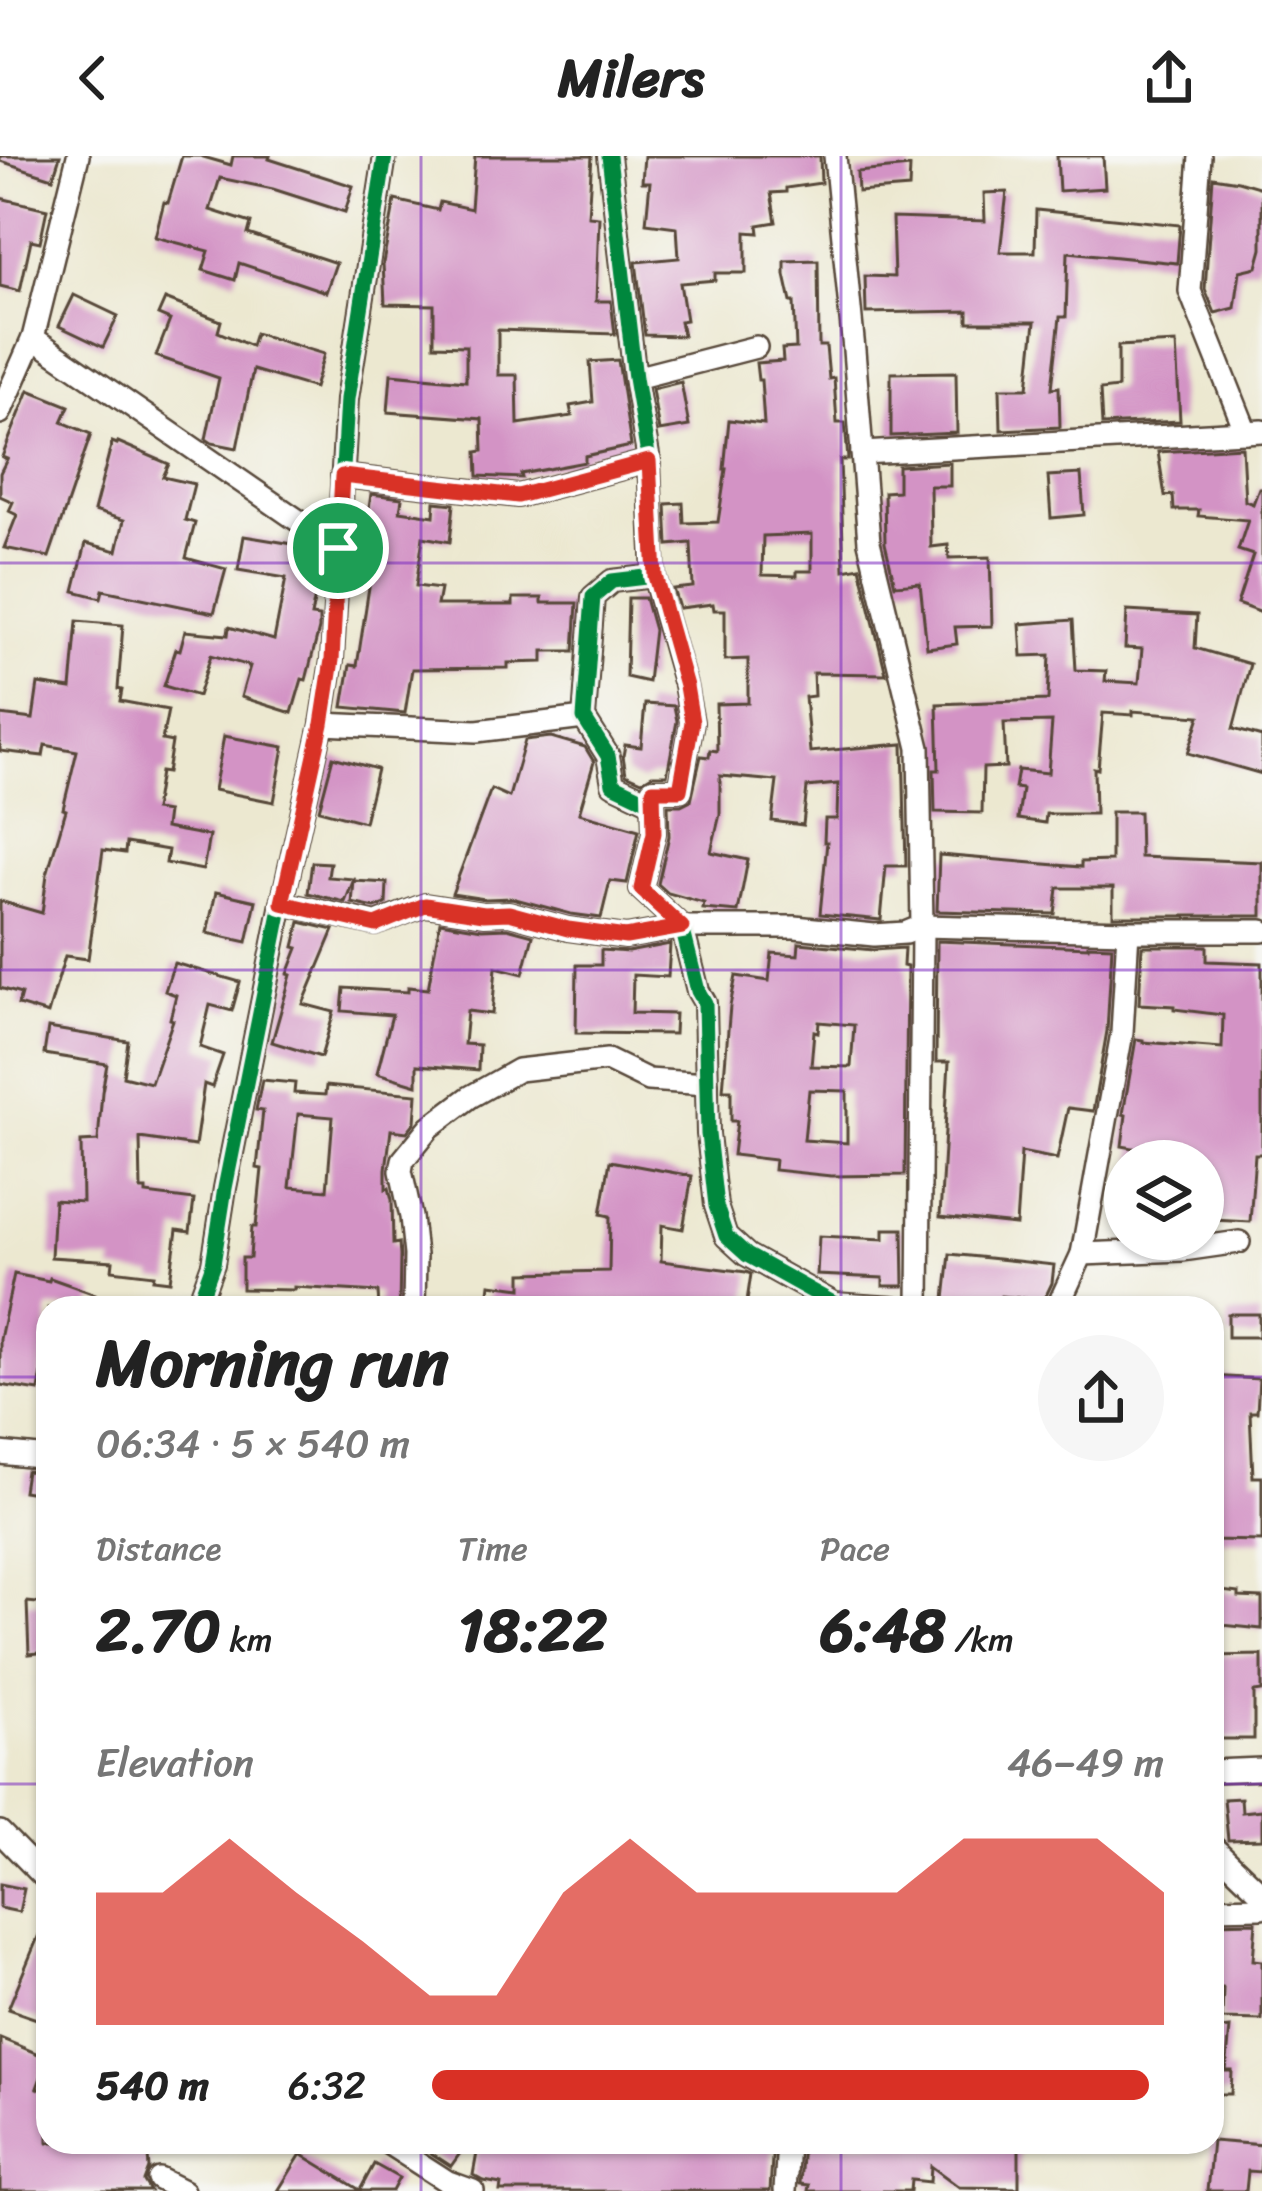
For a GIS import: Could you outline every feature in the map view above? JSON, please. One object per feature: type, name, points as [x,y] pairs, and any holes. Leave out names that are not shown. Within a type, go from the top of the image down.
[{"type":"street","points":[[0,413],[34,338],[78,156]]},
{"type":"street","points":[[201,1296],[213,1264],[282,903],[322,724],[332,660],[347,399],[386,156]]},
{"type":"street","points":[[608,156],[649,461],[655,576],[692,722],[680,790],[653,790],[654,833],[641,889],[682,927],[707,1014],[708,1135],[716,1206],[726,1236],[747,1255],[821,1296]]},
{"type":"street","points":[[835,156],[869,542],[919,748],[919,1296]]},
{"type":"street","points":[[862,453],[1254,432],[1190,291],[1200,156]]},
{"type":"street","points":[[34,338],[338,548]]},
{"type":"street","points":[[635,378],[756,347]]},
{"type":"street","points":[[342,476],[518,496],[649,461]]},
{"type":"street","points":[[652,803],[613,784],[608,756],[584,718],[593,597],[612,581],[655,576]]},
{"type":"street","points":[[322,724],[477,730],[584,718]]},
{"type":"street","points":[[282,903],[376,925],[425,905],[509,913],[568,929],[626,937],[682,927],[795,927],[874,935],[905,933],[922,926],[1262,931]]},
{"type":"street","points":[[1063,1296],[1082,1254],[1122,1033],[1128,931]]},
{"type":"street","points":[[414,1296],[415,1255],[401,1171],[404,1160],[430,1127],[470,1097],[518,1070],[592,1060],[607,1060],[648,1079],[707,1084]]},
{"type":"street","points":[[1082,1254],[1183,1250],[1239,1242]]},
{"type":"street","points":[[0,1453],[36,1457]]},
{"type":"street","points":[[1224,1771],[1262,1769]]},
{"type":"street","points":[[0,1832],[36,1869]]},
{"type":"street","points":[[1224,1858],[1262,1894]]},
{"type":"street","points":[[1224,1908],[1262,1907]]},
{"type":"street","points":[[405,2154],[448,2182],[472,2191]]},
{"type":"street","points":[[784,2191],[787,2154]]},
{"type":"street","points":[[161,2191],[159,2179],[183,2191]]},
{"type":"building","points":[[0,156],[60,156],[53,178],[0,161]]},
{"type":"building","points":[[182,156],[231,165],[233,156],[270,156],[353,186],[345,212],[220,178],[210,210],[251,223],[248,234],[336,263],[326,292],[239,263],[235,280],[203,270],[209,251],[155,237]]},
{"type":"building","points":[[475,156],[592,156],[588,216],[599,217],[596,301],[611,301],[615,334],[498,330],[498,375],[517,375],[518,424],[572,416],[570,406],[593,402],[590,362],[618,360],[631,446],[585,456],[585,462],[521,474],[522,478],[478,476],[482,419],[388,412],[391,374],[466,381],[466,346],[434,345],[434,305],[385,304],[383,263],[395,200],[438,210],[440,202],[471,209]]},
{"type":"building","points":[[644,156],[820,156],[821,183],[771,193],[776,222],[758,225],[759,233],[746,232],[746,273],[715,273],[715,280],[680,283],[686,320],[680,321],[683,336],[645,335],[636,262],[679,258],[677,227],[646,223],[650,182],[642,182]]},
{"type":"building","points":[[1057,156],[1103,156],[1105,188],[1059,191]]},
{"type":"building","points":[[910,167],[909,188],[858,192],[857,172]]},
{"type":"building","points":[[1213,177],[1262,188],[1262,249],[1257,267],[1240,271],[1235,308],[1215,313],[1205,289]]},
{"type":"building","points":[[1007,192],[1000,252],[1035,252],[1036,210],[1180,225],[1177,263],[1068,252],[1066,317],[1060,317],[1052,388],[1059,387],[1060,427],[1001,430],[1000,388],[1028,388],[1035,322],[968,322],[968,311],[866,313],[865,276],[894,277],[892,218],[985,221],[984,193]]},
{"type":"building","points":[[0,198],[47,209],[40,242],[31,240],[20,291],[0,286]]},
{"type":"building","points":[[818,260],[819,346],[826,346],[829,379],[834,378],[837,423],[845,423],[848,460],[840,460],[844,570],[860,567],[886,674],[813,673],[814,696],[805,697],[810,752],[903,744],[906,866],[886,866],[881,920],[820,914],[825,819],[837,819],[838,784],[807,787],[803,825],[772,821],[777,781],[720,776],[720,814],[711,852],[748,860],[738,912],[703,909],[704,903],[668,893],[658,884],[669,836],[668,805],[691,800],[701,756],[717,751],[716,704],[748,703],[748,659],[725,660],[725,610],[714,610],[713,604],[679,608],[673,589],[693,587],[691,543],[668,545],[666,504],[683,503],[684,523],[718,522],[729,420],[764,424],[756,363],[783,361],[782,349],[796,348],[794,302],[785,261]],"holes":[[[812,534],[812,571],[797,571],[797,576],[762,575],[763,536]]]},
{"type":"building","points":[[74,295],[118,316],[103,347],[59,326]]},
{"type":"building","points":[[165,299],[221,321],[218,332],[251,346],[255,333],[324,354],[314,388],[253,370],[237,448],[212,443],[206,439],[219,378],[156,356],[170,320],[158,315]]},
{"type":"building","points":[[1176,343],[1180,421],[1102,425],[1100,390],[1118,388],[1118,346]]},
{"type":"building","points":[[956,372],[957,433],[891,436],[891,373]]},
{"type":"building","points":[[681,382],[689,426],[659,431],[652,389]]},
{"type":"building","points":[[29,390],[69,406],[62,422],[91,434],[49,557],[4,548],[17,515],[9,511],[13,502],[0,496],[0,473],[7,459],[2,457]]},
{"type":"building","points":[[112,442],[169,464],[163,477],[194,484],[185,520],[195,523],[186,558],[226,569],[214,613],[103,590],[101,598],[74,591],[86,543],[117,551],[124,520],[94,511]]},
{"type":"building","points":[[1242,447],[1245,501],[1253,504],[1262,488],[1262,613],[1237,604],[1253,555],[1238,550],[1248,520],[1174,510],[1173,495],[1165,496],[1158,452]]},
{"type":"building","points":[[950,463],[950,486],[930,486],[931,547],[948,545],[949,558],[990,557],[992,626],[955,627],[957,644],[927,648],[920,583],[895,585],[885,543],[884,492],[898,491],[898,466]]},
{"type":"building","points":[[1081,474],[1084,515],[1051,518],[1048,476]]},
{"type":"building","points":[[371,494],[402,498],[400,511],[434,516],[435,502],[454,504],[450,542],[423,537],[416,586],[440,589],[437,605],[513,605],[513,598],[577,603],[574,651],[543,651],[543,662],[508,663],[508,668],[412,669],[405,713],[343,707],[350,665],[357,666],[373,561],[362,559]]},
{"type":"building","points":[[244,536],[311,547],[323,556],[311,616],[319,617],[319,629],[292,713],[241,697],[250,666],[211,655],[198,696],[164,686],[185,631],[228,635],[229,627],[274,640],[286,578],[238,570]]},
{"type":"building","points":[[628,598],[645,598],[654,630],[648,682],[626,677]]},
{"type":"building","points":[[1127,611],[1197,615],[1195,648],[1250,664],[1233,729],[1262,737],[1262,774],[1188,753],[1200,716],[1103,713],[1098,769],[1094,768],[1095,814],[1046,814],[1045,823],[1018,819],[1022,789],[1015,788],[1018,770],[1048,773],[1052,722],[1004,723],[1006,767],[983,768],[982,813],[935,812],[937,704],[1048,700],[1050,655],[1022,656],[1020,624],[1073,620],[1076,670],[1106,671],[1105,681],[1139,683],[1142,649],[1125,648]]},
{"type":"building","points":[[77,621],[123,625],[120,701],[168,710],[162,740],[172,742],[167,773],[160,772],[154,810],[167,812],[165,828],[209,836],[203,870],[166,863],[168,850],[126,843],[125,853],[103,850],[88,959],[65,956],[48,1014],[18,1005],[21,994],[0,988],[0,901],[42,913],[77,751],[45,745],[43,756],[0,751],[0,715],[33,719],[38,684],[71,689]]},
{"type":"building","points":[[645,704],[674,706],[677,721],[667,775],[642,781],[626,774],[623,756],[625,745],[641,747]]},
{"type":"building","points":[[224,736],[284,747],[274,802],[214,790]]},
{"type":"building","points":[[551,737],[585,747],[594,762],[579,813],[639,830],[627,883],[610,881],[601,918],[512,898],[452,894],[491,789],[509,797],[525,740]]},
{"type":"building","points":[[333,757],[377,769],[364,822],[319,810]]},
{"type":"building","points":[[1111,812],[1139,812],[1140,857],[1262,862],[1262,916],[1113,916],[1113,888],[1058,888],[1055,914],[937,911],[939,855],[1081,867],[1081,862],[1111,861]]},
{"type":"building","points":[[312,862],[330,863],[328,877],[354,879],[345,902],[308,893]]},
{"type":"building","points":[[354,881],[387,883],[386,904],[375,908],[352,903]]},
{"type":"building","points":[[216,892],[256,901],[247,942],[207,933]]},
{"type":"building","points":[[300,922],[334,930],[303,1004],[334,1012],[321,1057],[272,1042],[298,948],[294,947]]},
{"type":"building","points":[[440,922],[533,935],[523,974],[496,967],[492,1014],[467,1011],[464,1044],[479,1045],[478,1070],[417,1065],[417,1085],[377,1073],[392,1015],[342,1011],[344,988],[428,989]]},
{"type":"building","points":[[937,941],[1112,946],[1107,1031],[1093,1111],[1068,1108],[1057,1159],[1021,1152],[1016,1225],[940,1217],[949,1062],[936,1062]]},
{"type":"building","points":[[799,943],[904,948],[905,1175],[831,1176],[774,1170],[775,1160],[733,1155],[737,1121],[731,1121],[731,1090],[723,1090],[736,976],[769,981],[772,953],[798,955]],"holes":[[[819,1022],[854,1025],[851,1067],[811,1066]],[[809,1090],[847,1091],[847,1143],[804,1140]]]},
{"type":"building","points":[[670,944],[668,977],[633,975],[632,1013],[675,1014],[674,1034],[576,1033],[577,965],[601,965],[601,950],[628,952]]},
{"type":"building","points":[[1142,946],[1207,946],[1207,961],[1262,963],[1262,1154],[1255,1154],[1250,1222],[1224,1221],[1224,1140],[1123,1140],[1136,1039],[1222,1048],[1223,1015],[1139,1004]]},
{"type":"building","points":[[174,963],[240,982],[232,1011],[210,1005],[200,1047],[223,1055],[212,1087],[204,1084],[195,1146],[140,1138],[141,1190],[194,1200],[190,1232],[177,1230],[170,1281],[112,1270],[113,1261],[51,1257],[54,1200],[82,1202],[81,1142],[98,1141],[107,1064],[44,1054],[48,1028],[128,1041],[123,1076],[151,1083],[173,1020],[176,995],[165,991]]},
{"type":"building","points":[[262,1080],[295,1083],[294,1093],[325,1095],[326,1086],[417,1094],[415,1122],[407,1132],[391,1130],[386,1169],[393,1244],[399,1243],[399,1296],[294,1287],[242,1289],[242,1258],[250,1258],[252,1227],[256,1227],[263,1111],[256,1110]],"holes":[[[298,1114],[333,1117],[327,1190],[290,1187]]]},
{"type":"building","points":[[610,1161],[692,1176],[683,1229],[662,1225],[661,1261],[751,1274],[748,1296],[488,1296],[490,1284],[522,1288],[522,1273],[609,1271],[610,1216],[601,1214]]},
{"type":"building","points":[[884,1229],[903,1229],[904,1286],[883,1286],[883,1278],[817,1275],[819,1236],[884,1239]]},
{"type":"building","points":[[950,1254],[1054,1265],[1046,1296],[945,1296]]},
{"type":"building","points":[[14,1274],[50,1278],[95,1294],[36,1296],[36,1391],[0,1385],[0,1339]]},
{"type":"building","points":[[1228,1314],[1259,1314],[1259,1337],[1228,1337]]},
{"type":"building","points":[[1224,1377],[1259,1379],[1257,1412],[1250,1412],[1253,1477],[1262,1477],[1262,1541],[1224,1540]]},
{"type":"building","points":[[26,1471],[36,1472],[36,1493],[23,1491]]},
{"type":"building","points":[[1224,1591],[1262,1598],[1262,1629],[1224,1625]]},
{"type":"building","points":[[27,1602],[36,1603],[36,1653],[29,1654]]},
{"type":"building","points":[[1262,1655],[1262,1691],[1254,1692],[1254,1739],[1224,1739],[1224,1656]]},
{"type":"building","points":[[1241,1798],[1242,1812],[1262,1810],[1262,1839],[1228,1840],[1224,1799]]},
{"type":"building","points":[[0,1884],[24,1889],[19,1912],[0,1908]]},
{"type":"building","points":[[1256,1922],[1253,1960],[1262,1961],[1262,2020],[1224,2019],[1224,1923]]},
{"type":"building","points":[[36,1942],[36,2019],[8,2009]]},
{"type":"building","points":[[1230,2028],[1226,2071],[1232,2071],[1231,2094],[1224,2094],[1224,2029]]},
{"type":"building","points":[[0,2038],[36,2053],[36,2154],[143,2154],[148,2156],[144,2181],[150,2191],[0,2191]]},
{"type":"building","points":[[1224,2142],[1262,2145],[1260,2172],[1248,2171],[1246,2191],[1207,2191],[1211,2154],[1224,2154]]},
{"type":"building","points":[[301,2154],[360,2190],[374,2164],[399,2178],[392,2191],[278,2191]]},
{"type":"building","points":[[432,2154],[460,2154],[451,2166]]},
{"type":"building","points":[[477,2154],[772,2154],[770,2191],[500,2191],[501,2184],[473,2175]]},
{"type":"building","points":[[802,2154],[1019,2154],[1019,2188],[959,2187],[931,2166],[930,2182],[911,2180],[910,2191],[808,2191],[809,2185],[800,2184]]},
{"type":"cycle path","points":[[201,1296],[213,1264],[282,903],[322,724],[332,660],[347,399],[385,156]]},
{"type":"cycle path","points":[[609,156],[649,461],[654,576],[612,581],[593,597],[584,718],[608,756],[613,784],[653,803],[654,833],[641,889],[682,927],[705,1003],[708,1134],[716,1206],[726,1236],[747,1255],[821,1296]]},
{"type":"route","points":[[649,461],[655,576],[692,722],[680,790],[653,790],[654,833],[641,889],[682,927],[626,937],[568,929],[509,913],[425,905],[376,925],[282,903],[322,724],[332,660],[338,548],[342,476],[518,496],[649,461]]}]
